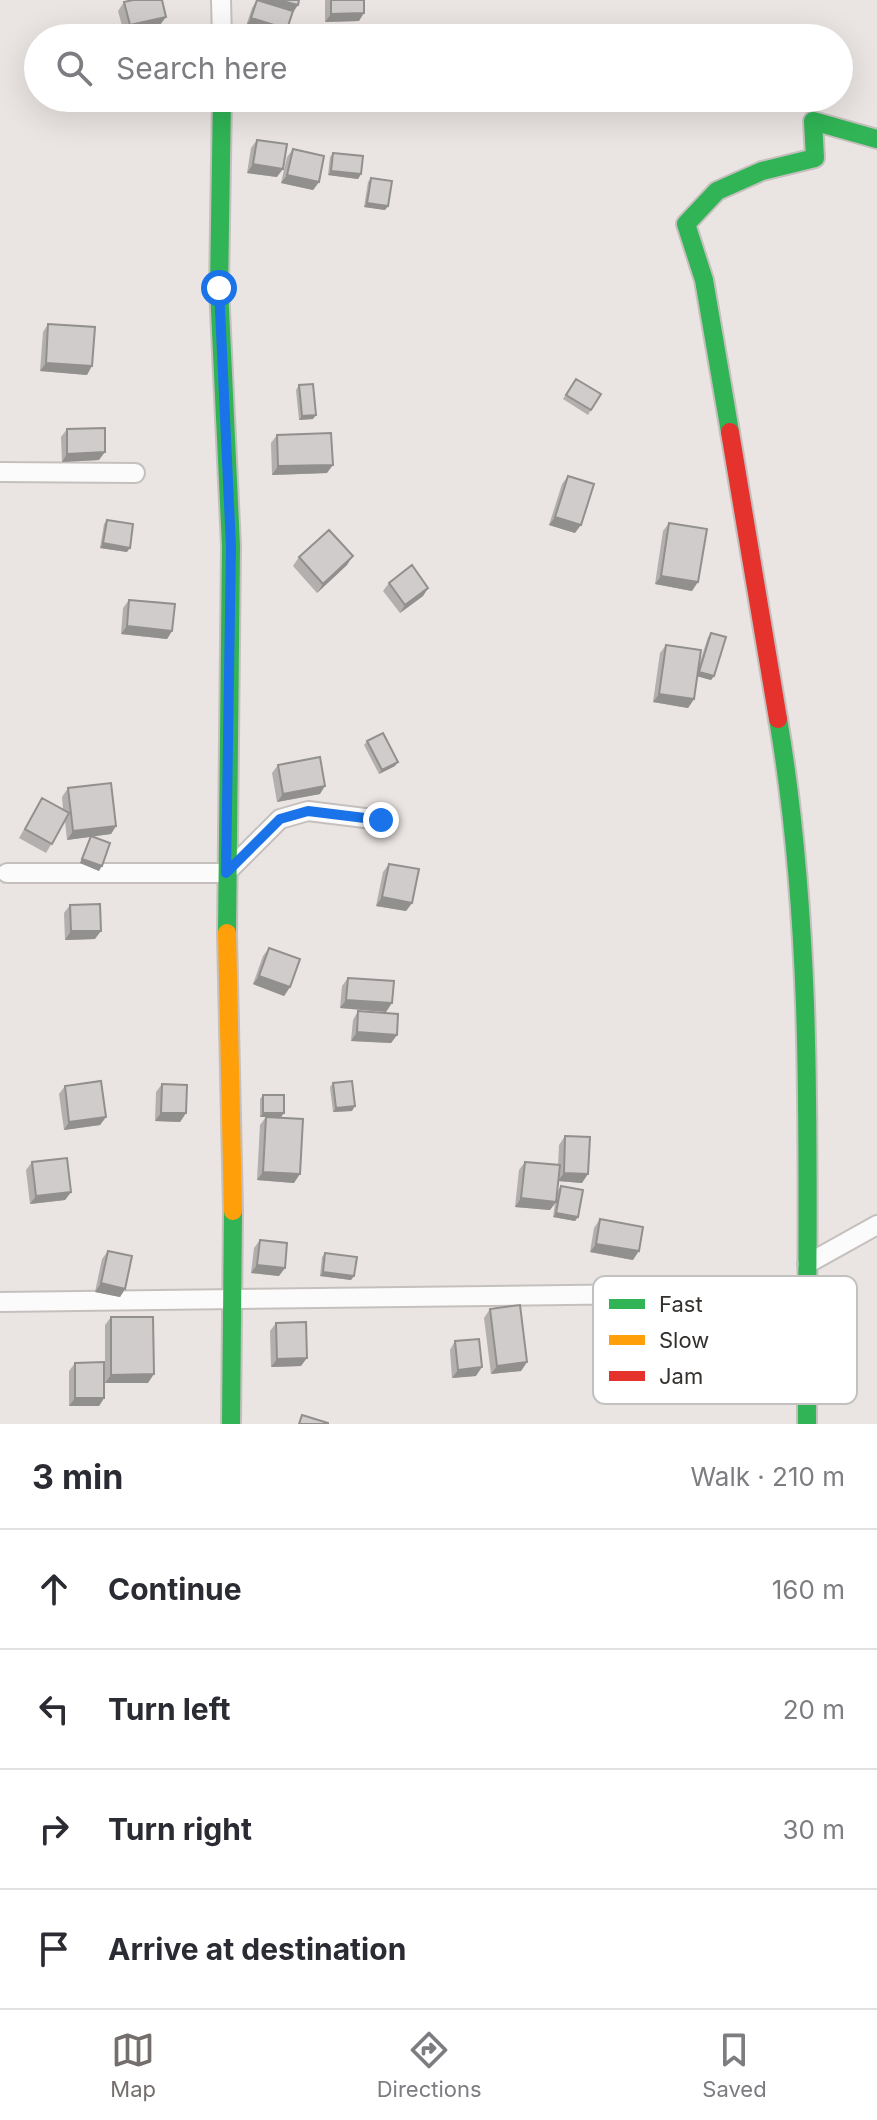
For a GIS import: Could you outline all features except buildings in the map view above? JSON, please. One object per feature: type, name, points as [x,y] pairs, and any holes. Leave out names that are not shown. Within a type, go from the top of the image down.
[{"type":"street","points":[[221,0],[222,24]]},
{"type":"street","points":[[222,112],[219,288],[231,546],[226,873],[233,1224],[231,1424]]},
{"type":"street","points":[[807,1276],[806,1066],[792,800],[704,280],[686,224],[717,191],[762,171],[815,158],[813,121],[877,139]]},
{"type":"street","points":[[0,472],[135,473]]},
{"type":"street","points":[[7,873],[226,873],[280,819],[308,811],[381,820]]},
{"type":"street","points":[[807,1264],[877,1225]]},
{"type":"street","points":[[0,1302],[230,1302],[593,1296]]},
{"type":"traffic: fast","points":[[222,112],[219,288],[231,546],[227,933]]},
{"type":"traffic: fast","points":[[730,432],[704,280],[686,224],[717,191],[762,171],[815,158],[813,121],[877,139]]},
{"type":"traffic: fast","points":[[778,719],[799,893],[804,981],[808,1276]]},
{"type":"traffic: fast","points":[[231,1424],[233,1211]]},
{"type":"traffic: fast","points":[[807,1404],[807,1424]]},
{"type":"traffic: slow","points":[[227,933],[233,1211]]},
{"type":"traffic: jam","points":[[730,432],[778,719]]},
{"type":"route","points":[[219,288],[231,546],[226,873],[280,819],[308,811],[381,820]]}]
